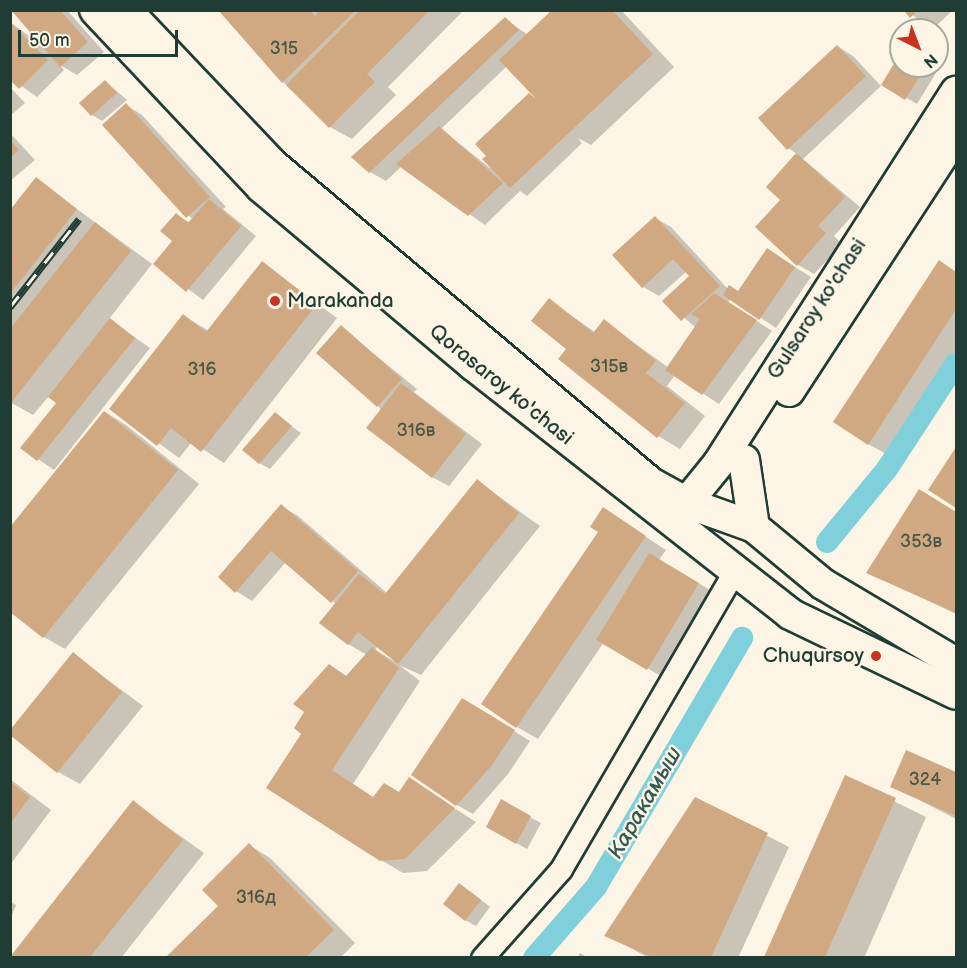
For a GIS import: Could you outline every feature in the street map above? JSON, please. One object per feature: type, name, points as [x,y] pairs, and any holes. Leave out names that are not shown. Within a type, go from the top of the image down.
[{"type":"main road","name":"Qorasaroy ko'chasi","points":[[95,10],[261,187],[473,365],[687,516],[754,527],[823,584],[957,663]]},
{"type":"main road","name":"Qorasaroy ko'chasi","points":[[126,10],[272,164],[651,483],[687,516],[742,575],[790,614],[957,694]]},
{"type":"main road","name":"Gulsaroy ko'chasi","points":[[687,516],[957,92]]},
{"type":"main road","name":"Gulsaroy ko'chasi","points":[[687,516],[744,460],[957,135]]},
{"type":"main road","points":[[744,460],[754,527]]},
{"type":"street","points":[[482,957],[561,870],[742,575]]},
{"type":"building","points":[[11,10],[60,10],[88,42],[60,67]]},
{"type":"building","points":[[218,10],[310,10],[315,16],[320,10],[356,10],[282,83]]},
{"type":"building","points":[[360,10],[430,10],[367,74],[375,82],[329,128],[286,85]]},
{"type":"building","points":[[552,10],[612,10],[653,54],[510,188],[482,159],[486,156],[475,144],[529,93],[537,100],[499,60]]},
{"type":"building","points":[[903,10],[918,10],[910,18]]},
{"type":"building","points":[[505,17],[519,30],[369,173],[351,157]]},
{"type":"building","points":[[10,22],[48,60],[19,89],[10,80]]},
{"type":"building","points":[[837,45],[866,76],[787,150],[758,118]]},
{"type":"building","points":[[889,72],[889,78],[919,78],[905,100],[881,85]]},
{"type":"building","points":[[105,80],[117,93],[91,116],[79,103]]},
{"type":"building","points":[[126,103],[210,197],[186,218],[102,125]]},
{"type":"building","points":[[439,126],[503,183],[468,216],[396,164]]},
{"type":"building","points":[[10,140],[19,150],[10,158]]},
{"type":"building","points":[[796,153],[845,197],[818,226],[826,233],[797,266],[755,227],[780,200],[766,187]]},
{"type":"building","points":[[36,177],[77,209],[10,294],[10,210]]},
{"type":"building","points":[[209,199],[241,226],[186,292],[153,264],[172,241],[160,231],[176,213],[188,223]]},
{"type":"building","points":[[655,216],[720,286],[681,321],[662,301],[689,276],[673,259],[642,288],[612,255]]},
{"type":"building","points":[[95,222],[131,251],[10,404],[10,329]]},
{"type":"building","points":[[767,248],[795,267],[759,320],[723,295],[729,285],[738,291]]},
{"type":"building","points":[[939,260],[956,272],[956,309],[868,445],[833,422]]},
{"type":"building","points":[[262,261],[317,304],[201,452],[171,428],[157,446],[109,409],[183,314],[206,332]]},
{"type":"building","points":[[714,293],[757,320],[702,395],[665,370],[700,319],[691,314]]},
{"type":"building","points":[[549,298],[593,333],[604,319],[656,361],[646,373],[685,403],[657,438],[558,359],[566,349],[531,321]]},
{"type":"building","points":[[110,318],[135,338],[37,461],[20,448],[56,403],[48,397]]},
{"type":"building","points":[[341,325],[402,379],[377,407],[316,353]]},
{"type":"building","points":[[401,383],[466,434],[432,478],[366,428]]},
{"type":"building","points":[[104,411],[178,470],[43,638],[10,612],[10,527]]},
{"type":"building","points":[[275,412],[292,426],[259,464],[242,450]]},
{"type":"building","points":[[956,447],[956,508],[928,490]]},
{"type":"building","points":[[477,479],[519,513],[398,664],[358,632],[348,645],[319,623],[359,574],[385,594]]},
{"type":"building","points":[[919,489],[956,512],[956,613],[866,573]]},
{"type":"building","points":[[281,504],[358,571],[331,603],[271,551],[235,593],[218,577]]},
{"type":"building","points":[[603,507],[646,536],[516,728],[481,704],[598,532],[590,527]]},
{"type":"building","points":[[649,553],[699,583],[647,670],[596,640]]},
{"type":"building","points":[[372,647],[399,668],[332,770],[373,797],[384,783],[399,792],[409,777],[455,808],[405,859],[380,861],[266,788],[301,734],[294,728],[304,712],[293,704],[329,664],[346,676]]},
{"type":"building","points":[[73,652],[122,692],[57,773],[10,735],[10,730]]},
{"type":"building","points":[[462,698],[515,730],[492,765],[456,806],[411,775]]},
{"type":"building","points":[[906,750],[956,772],[956,816],[890,787]]},
{"type":"building","points":[[845,775],[896,798],[825,957],[764,957]]},
{"type":"building","points":[[10,782],[30,797],[10,824]]},
{"type":"building","points":[[695,797],[768,833],[711,957],[652,957],[604,936]]},
{"type":"building","points":[[501,799],[531,816],[516,844],[486,827]]},
{"type":"building","points":[[133,800],[183,840],[90,957],[10,957]]},
{"type":"building","points":[[249,843],[334,930],[306,957],[166,957],[218,906],[202,890]]},
{"type":"building","points":[[459,883],[481,900],[465,921],[443,904]]},
{"type":"waterway","name":"Каракамыш","points":[[827,542],[887,469],[956,363]]},
{"type":"waterway","name":"Каракамыш","points":[[534,958],[596,887],[742,638]]},
{"type":"railway","points":[[10,307],[79,219]]},
{"type":"place","name":"Marakanda","points":[[275,301]]},
{"type":"place","name":"Chuqursoy","points":[[876,656]]}]
